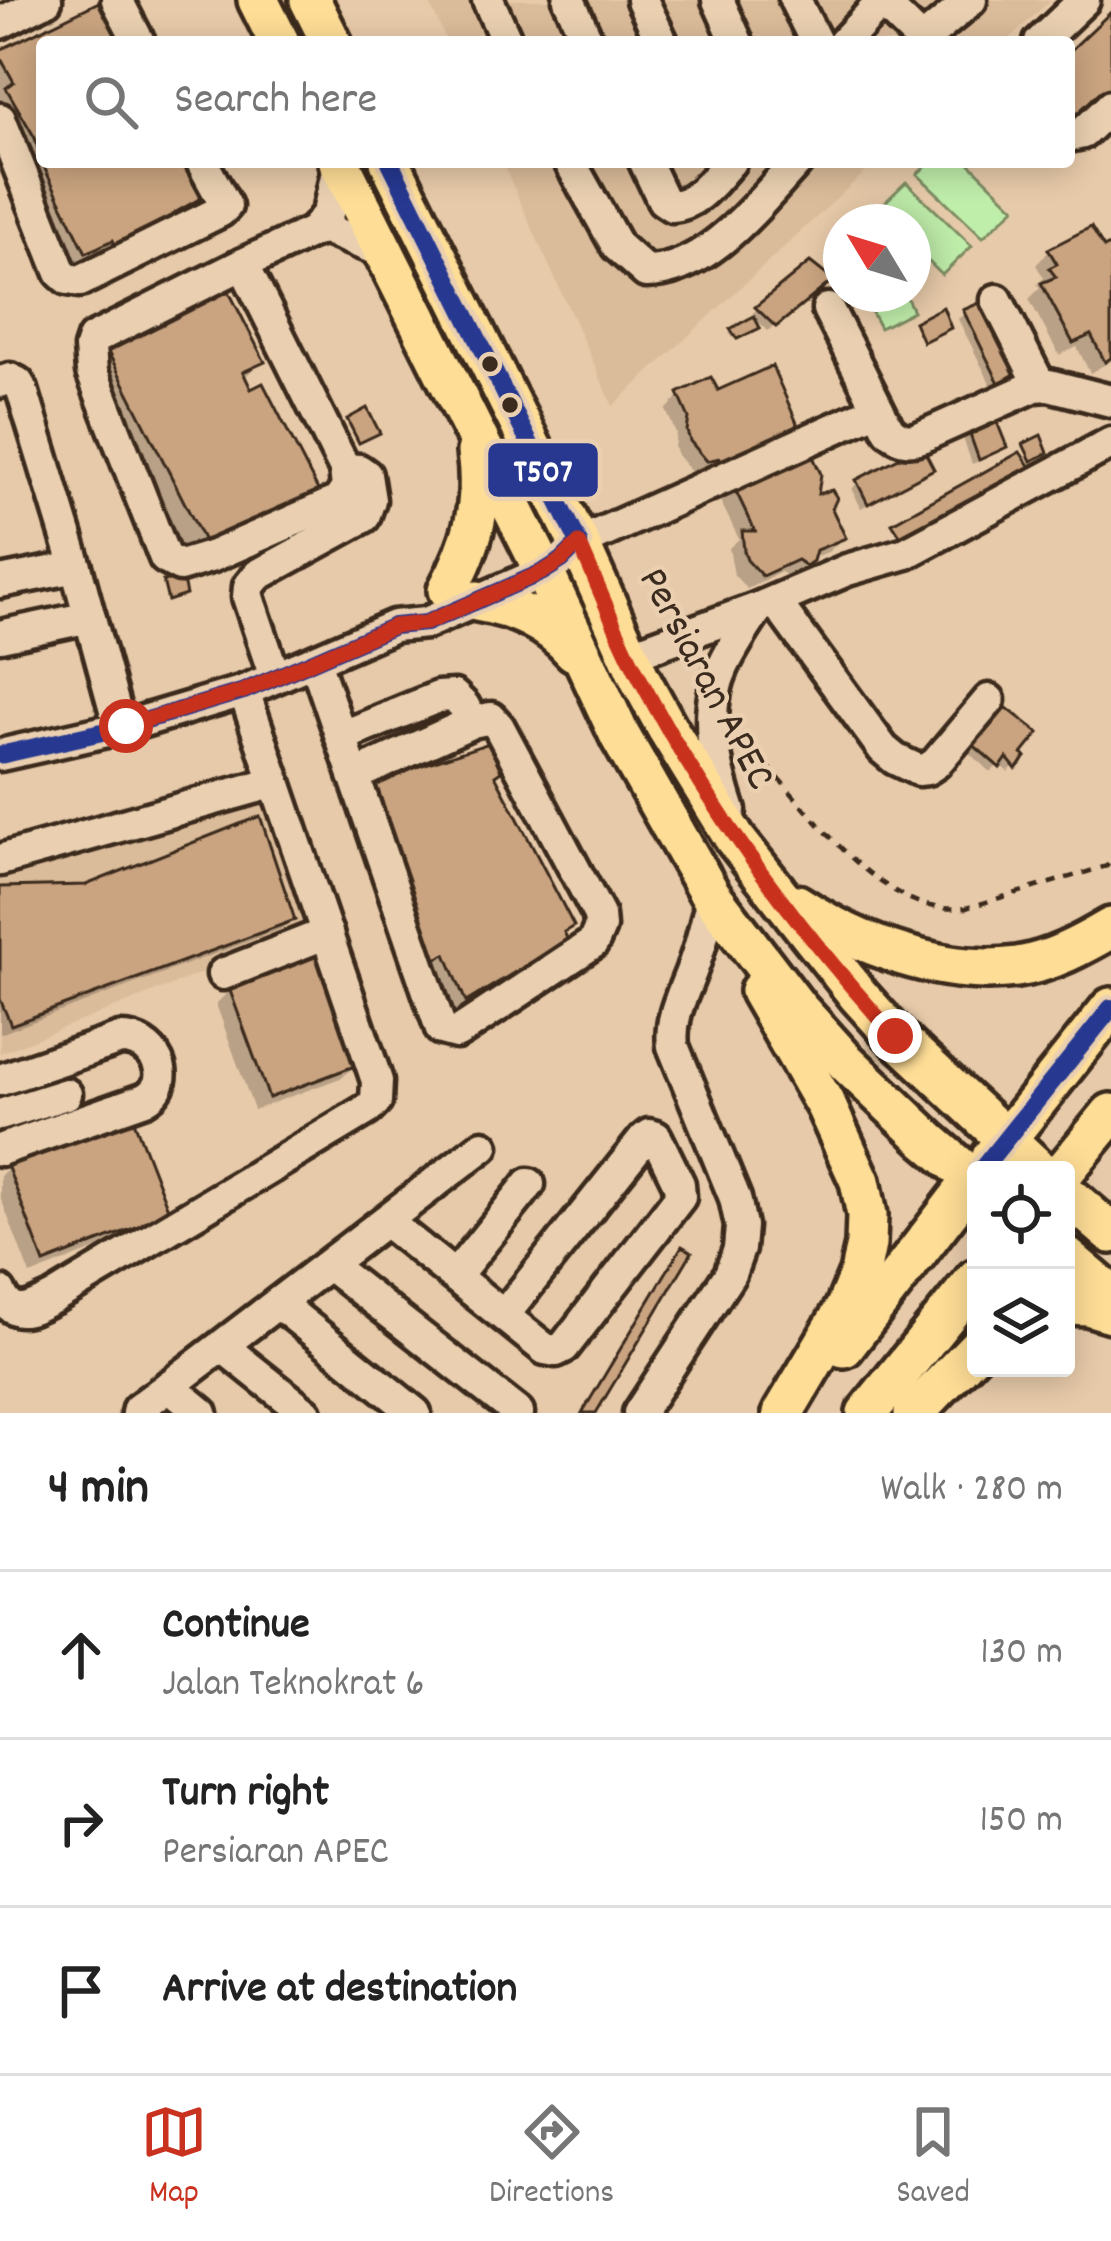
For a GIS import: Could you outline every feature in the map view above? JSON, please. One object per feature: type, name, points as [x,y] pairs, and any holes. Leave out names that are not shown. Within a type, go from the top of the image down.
[{"type":"main road","points":[[258,0],[276,36]]},
{"type":"main road","points":[[310,0],[328,36]]},
{"type":"main road","name":"Persiaran APEC","points":[[342,168],[620,736],[710,894],[798,1009],[883,1098],[971,1161]]},
{"type":"main road","name":"Persiaran APEC","points":[[393,168],[667,728],[748,855],[895,1036],[977,1161]]},
{"type":"main road","points":[[474,432],[482,481],[462,564],[463,596],[540,621],[559,634],[590,669]]},
{"type":"main road","points":[[676,832],[826,1106],[860,1180],[866,1215],[860,1274],[782,1413]]},
{"type":"main road","points":[[777,892],[828,925],[883,947],[966,968],[1018,967],[1065,953],[1111,928]]},
{"type":"main road","points":[[988,1161],[1111,1008]]},
{"type":"main road","points":[[1072,1161],[1111,1114]]},
{"type":"main road","points":[[793,1413],[967,1188]]},
{"type":"main road","points":[[1075,1202],[1111,1233]]},
{"type":"main road","points":[[1075,1265],[1111,1295]]},
{"type":"main road","points":[[867,1413],[967,1290]]},
{"type":"main road","points":[[1075,1304],[1111,1312]]},
{"type":"main road","points":[[914,1413],[967,1358]]},
{"type":"street","points":[[117,0],[137,36]]},
{"type":"street","points":[[488,0],[504,36]]},
{"type":"street","points":[[568,0],[585,36]]},
{"type":"street","points":[[642,0],[659,36]]},
{"type":"street","points":[[718,0],[734,36]]},
{"type":"street","points":[[795,0],[813,36]]},
{"type":"street","points":[[929,36],[970,0]]},
{"type":"street","points":[[1046,36],[1084,0]]},
{"type":"street","points":[[0,23],[41,1]]},
{"type":"street","points":[[849,36],[881,1],[916,36]]},
{"type":"street","points":[[1075,135],[1083,133],[1111,106]]},
{"type":"street","points":[[0,118],[61,273],[68,279],[80,281],[221,212],[226,206],[205,168]]},
{"type":"street","points":[[314,230],[328,213],[338,168]]},
{"type":"street","points":[[573,168],[617,246],[646,272],[664,272],[698,256],[740,222],[791,168]]},
{"type":"street","points":[[648,168],[663,200],[672,206],[695,199],[724,168]]},
{"type":"street","points":[[735,168],[771,190]]},
{"type":"street","points":[[243,264],[344,470],[347,488],[338,502],[180,566],[165,558],[92,372],[93,339],[243,264],[314,230],[326,229],[385,253]]},
{"type":"street","points":[[997,300],[1040,386]]},
{"type":"street","points":[[830,312],[889,430],[897,437],[910,440],[1040,386],[1111,400]]},
{"type":"street","points":[[0,382],[10,379],[22,390],[120,728]]},
{"type":"street","points":[[0,755],[120,728],[244,691],[394,626],[417,604],[463,596],[539,563],[562,560],[579,543],[878,409]]},
{"type":"street","points":[[629,655],[847,570],[906,553],[1111,442]]},
{"type":"street","points":[[275,677],[248,597],[249,586],[258,575],[364,517],[370,500],[366,475],[344,470]]},
{"type":"street","points":[[0,582],[76,567]]},
{"type":"street","points":[[766,604],[883,749],[908,767],[918,770],[936,763],[989,700]]},
{"type":"street","points":[[748,855],[719,776],[713,699],[721,670],[766,604]]},
{"type":"street","points":[[0,636],[90,616]]},
{"type":"street","points":[[315,661],[354,776],[441,1029],[456,1033],[593,943],[600,927],[599,914],[491,718],[472,722],[354,776]]},
{"type":"street","points":[[0,1292],[5,1303],[25,1311],[53,1298],[376,1101],[377,1081],[244,691]]},
{"type":"street","points":[[341,737],[437,697],[454,696],[472,722]]},
{"type":"street","points":[[0,860],[275,782]]},
{"type":"street","points":[[639,1413],[730,1274],[739,1249],[736,1198],[671,1033],[711,903]]},
{"type":"street","points":[[224,974],[327,933]]},
{"type":"street","points":[[0,1080],[130,1038],[149,1049],[160,1078],[155,1093],[145,1100],[0,1150]]},
{"type":"street","points":[[0,1115],[66,1094]]},
{"type":"street","points":[[387,1222],[545,1349],[556,1352],[680,1197],[679,1184],[656,1137],[644,1139],[504,1315]]},
{"type":"street","points":[[137,1413],[483,1146]]},
{"type":"street","points":[[455,1276],[529,1184]]},
{"type":"street","points":[[329,1265],[518,1413]]},
{"type":"street","points":[[278,1303],[415,1413]]},
{"type":"street","points":[[222,1346],[306,1413]]},
{"type":"street","points":[[169,1386],[202,1413]]},
{"type":"path","points":[[713,709],[864,867],[920,903],[966,908],[1107,866],[1111,860]]},
{"type":"shaded area","points":[[428,0],[1051,0],[1012,36],[444,36]]},
{"type":"shaded area","points":[[505,168],[870,168],[831,204],[823,204],[823,211],[613,406]]},
{"type":"shaded area","points":[[268,799],[315,928],[0,1053],[0,873]]},
{"type":"green space","points":[[924,168],[974,168],[1015,208],[983,237],[917,174]]},
{"type":"green space","points":[[906,182],[929,204],[883,204]]},
{"type":"green space","points":[[931,206],[972,246],[942,275],[931,264]]},
{"type":"green space","points":[[872,312],[911,312],[880,328]]},
{"type":"building","points":[[99,2],[117,36],[36,36],[36,141],[6,88],[14,82],[0,50]]},
{"type":"building","points":[[1111,12],[1111,93],[1075,126],[1075,46]]},
{"type":"building","points":[[45,168],[185,168],[201,198],[176,212],[181,222],[118,252],[113,240],[86,253]]},
{"type":"building","points":[[1091,227],[1104,248],[1111,244],[1111,358],[1105,362],[1091,335],[1073,343],[1041,283],[1056,277],[1049,268],[1057,264],[1048,249]]},
{"type":"building","points":[[810,262],[823,272],[823,288],[776,327],[755,307]]},
{"type":"building","points":[[225,284],[265,362],[243,372],[251,389],[263,383],[319,492],[208,549],[105,346]]},
{"type":"building","points":[[984,301],[1020,371],[999,383],[963,310]]},
{"type":"building","points":[[943,307],[951,328],[923,342],[914,322]]},
{"type":"building","points":[[754,316],[760,328],[737,339],[730,329]]},
{"type":"building","points":[[772,366],[797,423],[794,431],[809,448],[821,474],[818,494],[832,490],[837,498],[832,509],[846,538],[816,550],[806,566],[797,560],[762,576],[744,551],[742,531],[755,531],[720,458],[707,461],[690,441],[689,418],[678,393],[711,377],[718,390]]},
{"type":"building","points":[[367,408],[380,433],[359,443],[347,419]]},
{"type":"building","points":[[995,417],[1007,447],[979,460],[968,429]]},
{"type":"building","points":[[1041,435],[1048,453],[1031,461],[1023,444]]},
{"type":"building","points":[[922,446],[934,469],[868,504],[856,480]]},
{"type":"building","points":[[1020,452],[1030,467],[902,538],[892,523]]},
{"type":"building","points":[[182,576],[186,595],[168,601],[163,581]]},
{"type":"building","points":[[1003,705],[1039,733],[1016,769],[1007,758],[1000,768],[971,743]]},
{"type":"building","points":[[489,743],[501,771],[495,775],[574,926],[564,932],[568,940],[466,1002],[446,954],[429,962],[368,783]]},
{"type":"building","points":[[260,816],[295,920],[11,1025],[0,999],[0,887],[86,885]]},
{"type":"building","points":[[320,954],[360,1064],[269,1098],[229,988]]},
{"type":"building","points":[[132,1116],[170,1214],[44,1263],[7,1165]]},
{"type":"building","points":[[682,1246],[692,1252],[596,1413],[582,1413]]},
{"type":"transit line","name":"T507","points":[[0,755],[120,728],[244,691],[394,626],[426,623],[543,572],[579,543],[393,168]]},
{"type":"transit line","name":"T507","points":[[988,1161],[1111,1008]]},
{"type":"route","points":[[126,726],[244,691],[394,626],[426,623],[543,572],[579,543],[640,679],[735,838],[895,1036]]}]
